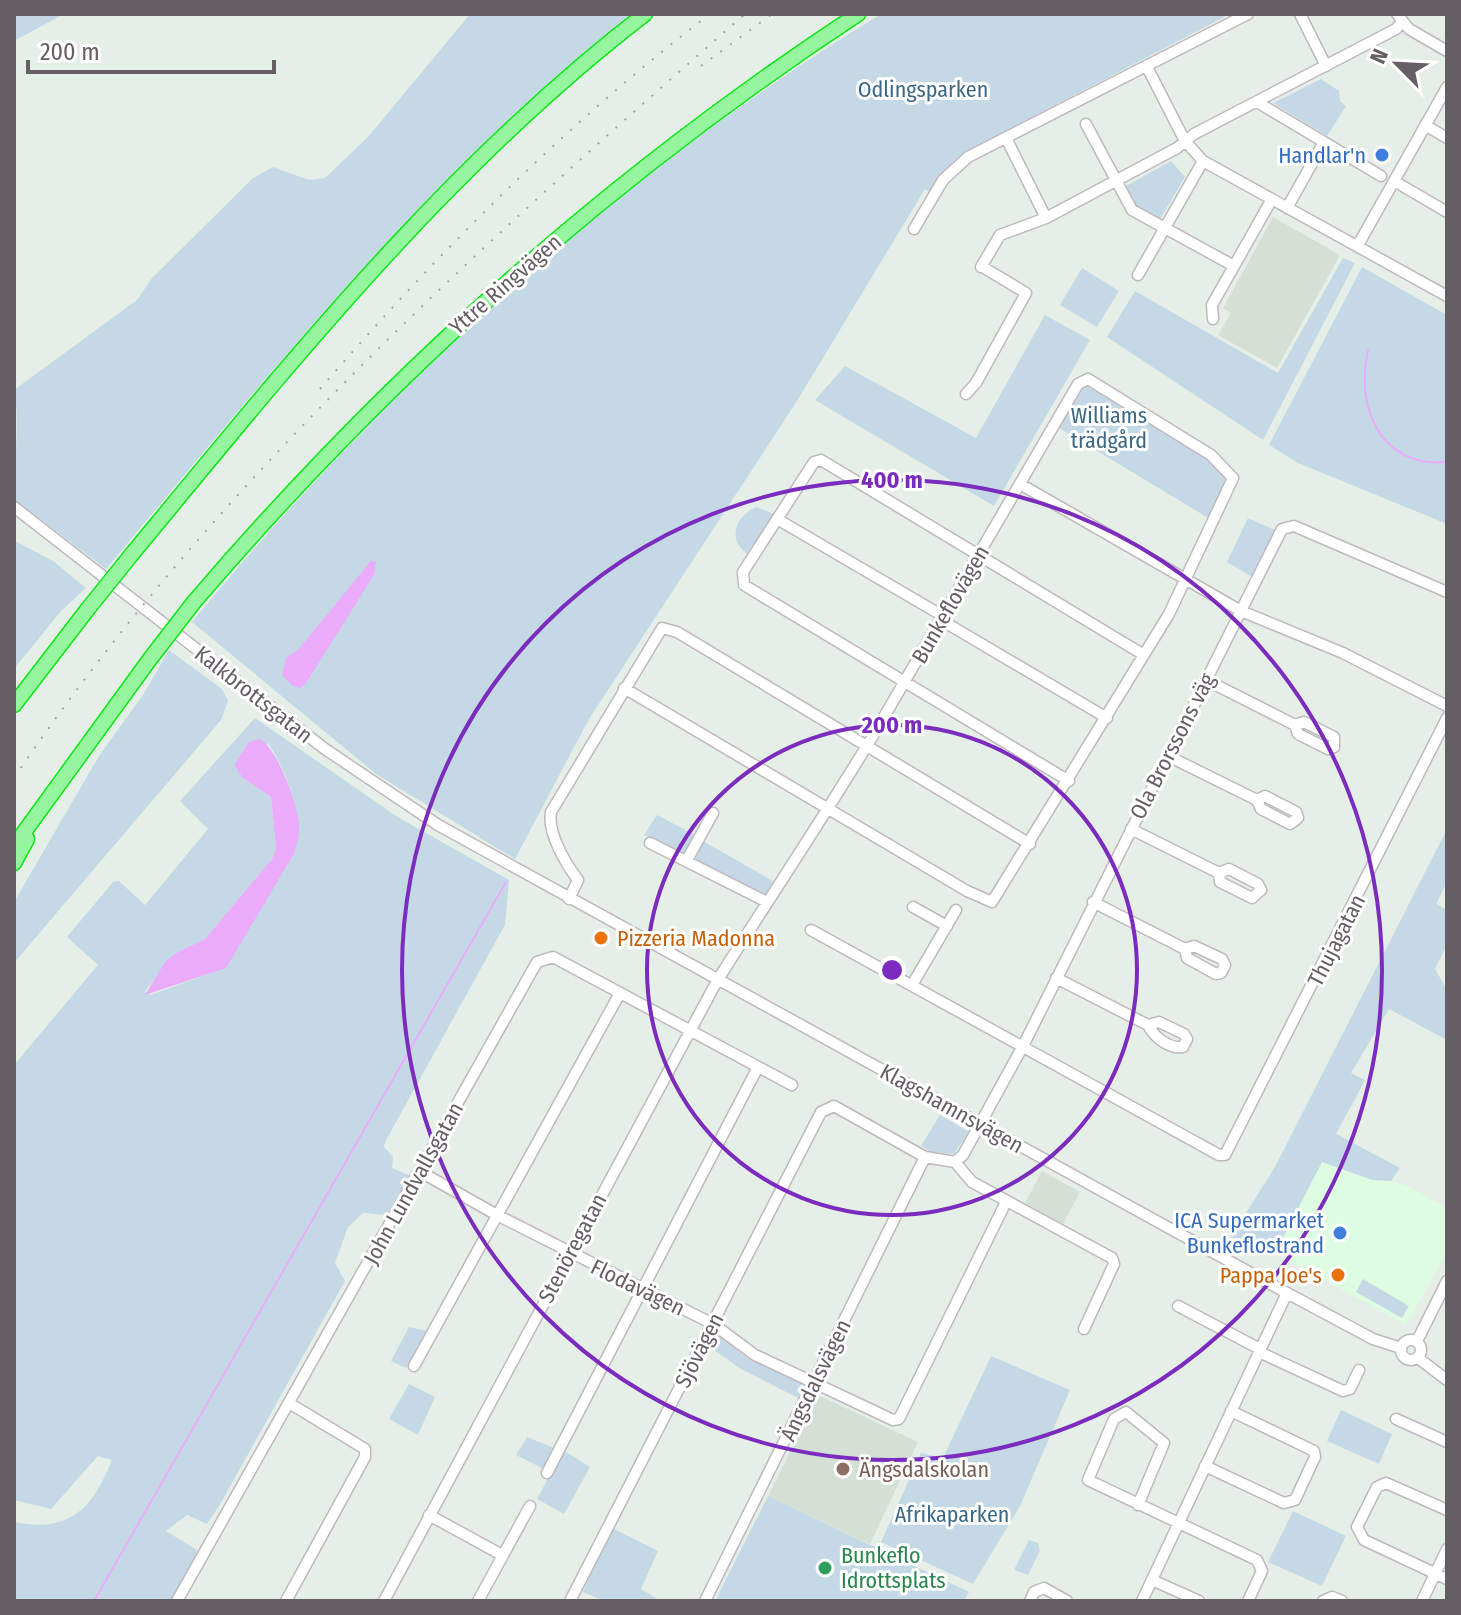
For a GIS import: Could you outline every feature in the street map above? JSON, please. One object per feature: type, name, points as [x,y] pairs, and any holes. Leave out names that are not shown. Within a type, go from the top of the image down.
[{"type":"highway","points":[[14,705],[132,554],[374,267],[504,137],[645,14]]},
{"type":"highway","name":"Yttre Ringvägen","points":[[98,728],[194,602],[347,431],[469,315],[674,145],[858,14]]},
{"type":"highway","points":[[14,846],[98,728]]},
{"type":"highway","points":[[14,863],[98,728]]},
{"type":"street","points":[[914,229],[943,180],[968,157],[1248,14]]},
{"type":"street","points":[[1300,14],[1326,66]]},
{"type":"street","points":[[966,394],[976,383],[1026,293],[984,268],[1000,235],[1046,218],[1396,29],[1399,18],[1447,51]]},
{"type":"street","points":[[1147,67],[1185,141],[1203,161],[1447,296]]},
{"type":"street","points":[[1358,245],[1447,87]]},
{"type":"street","points":[[1257,102],[1381,176]]},
{"type":"street","points":[[1086,124],[1132,210],[1234,266]]},
{"type":"street","points":[[1425,125],[1447,138]]},
{"type":"street","points":[[1006,138],[1046,218]]},
{"type":"street","points":[[1287,208],[1324,142]]},
{"type":"street","points":[[1138,275],[1203,161]]},
{"type":"street","points":[[1394,181],[1447,212]]},
{"type":"street","points":[[1213,319],[1212,305],[1272,199]]},
{"type":"street","name":"Bunkeflovägen","points":[[717,981],[906,682],[1078,384],[1088,379],[1211,455],[1233,478],[1187,581]]},
{"type":"street","points":[[1069,781],[744,585],[743,572],[814,462],[821,460],[1144,655]]},
{"type":"street","points":[[1020,484],[1241,611],[1343,653],[1447,706]]},
{"type":"street","name":"Kalkbrottsgatan","points":[[14,507],[325,749],[392,796],[505,863]]},
{"type":"street","points":[[777,519],[1107,718]]},
{"type":"street","name":"Ola Brorssons väg","points":[[955,1162],[963,1155],[982,1124],[1023,1046],[1093,902],[1287,525],[1447,592]]},
{"type":"street","points":[[624,688],[967,891],[992,902],[1069,781],[1187,581]]},
{"type":"street","points":[[569,899],[578,880],[565,863],[550,820],[551,812],[662,628],[677,632],[1030,844]]},
{"type":"street","points":[[1206,680],[1295,725]]},
{"type":"street","name":"Thujagatan","points":[[1023,1046],[1219,1155],[1230,1151],[1447,718]]},
{"type":"street","points":[[1168,756],[1257,800]]},
{"type":"street","points":[[687,860],[713,813]]},
{"type":"street","points":[[1131,829],[1219,873]]},
{"type":"street","points":[[650,843],[767,902]]},
{"type":"street","name":"Klagshamnsvägen","points":[[505,863],[1287,1293],[1373,1339],[1401,1348],[1406,1359],[1418,1358],[1447,1380]]},
{"type":"street","points":[[1093,902],[1185,949]]},
{"type":"street","points":[[913,907],[947,926]]},
{"type":"street","points":[[912,985],[956,910]]},
{"type":"street","points":[[811,930],[1023,1046]]},
{"type":"street","name":"John Lundvallsgatan","points":[[177,1601],[537,962],[553,957],[620,993]]},
{"type":"street","points":[[1056,978],[1148,1025]]},
{"type":"street","name":"Stenöregatan","points":[[384,1601],[717,981]]},
{"type":"street","points":[[414,1366],[620,993],[792,1085]]},
{"type":"street","points":[[547,1473],[758,1067]]},
{"type":"street","name":"Sjövägen","points":[[570,1601],[821,1112],[834,1106],[925,1157]]},
{"type":"street","points":[[925,1157],[955,1162],[963,1175],[1006,1202],[1112,1258],[1114,1264],[1084,1329]]},
{"type":"street","name":"Ängsdalsvägen","points":[[705,1601],[925,1157]]},
{"type":"street","name":"Flodavägen","points":[[419,1171],[497,1215],[713,1324],[755,1355],[887,1419],[899,1419],[1006,1202]]},
{"type":"street","points":[[1417,1341],[1447,1281]]},
{"type":"street","points":[[1142,1601],[1287,1293]]},
{"type":"street","points":[[1178,1306],[1260,1351],[1343,1391],[1350,1389],[1359,1370]]},
{"type":"street","points":[[1401,1348],[1409,1340],[1417,1341]]},
{"type":"street","points":[[1417,1341],[1421,1349],[1418,1358]]},
{"type":"street","points":[[286,1601],[365,1457],[365,1449],[289,1403]]},
{"type":"street","points":[[1205,1466],[1284,1503],[1295,1500],[1315,1457],[1314,1451],[1231,1411]]},
{"type":"street","points":[[1138,1505],[1164,1443],[1126,1412],[1114,1419],[1088,1480],[1138,1505],[1257,1560],[1262,1571],[1248,1601]]},
{"type":"street","points":[[1396,1419],[1447,1442]]},
{"type":"street","points":[[1447,1510],[1386,1483],[1377,1487],[1357,1527],[1364,1540],[1447,1579]]},
{"type":"street","points":[[478,1601],[530,1506]]},
{"type":"street","points":[[429,1515],[502,1555]]},
{"type":"street","points":[[1422,1601],[1447,1549]]},
{"type":"street","points":[[1152,1580],[1199,1601]]},
{"type":"street","points":[[1030,1601],[1034,1592],[1044,1588],[1067,1601]]},
{"type":"street","points":[[1323,1601],[1332,1597],[1342,1601]]},
{"type":"shaded area","points":[[1273,217],[1340,255],[1277,368],[1218,335],[1231,313],[1223,308]]},
{"type":"shaded area","points":[[376,561],[374,575],[306,683],[301,688],[293,686],[282,675],[286,658],[298,650],[370,562]]},
{"type":"shaded area","points":[[260,739],[278,762],[293,798],[299,827],[294,854],[226,968],[145,995],[165,962],[205,939],[272,859],[276,849],[271,797],[243,778],[234,765],[249,742]]},
{"type":"shaded area","points":[[1322,1162],[1407,1186],[1447,1208],[1447,1252],[1406,1325],[1275,1253]]},
{"type":"shaded area","points":[[1042,1171],[1080,1192],[1063,1224],[1025,1203]]},
{"type":"shaded area","name":"Ängsdalskolan","points":[[818,1395],[918,1442],[870,1544],[768,1496]]},
{"type":"green space","points":[[14,14],[64,14],[14,41]]},
{"type":"green space","points":[[470,14],[631,14],[557,75],[419,208],[291,349],[106,569],[14,499],[17,428],[14,390],[137,300],[152,278],[253,178],[273,167],[309,180],[325,178],[368,137]]},
{"type":"green space","name":"Odlingsparken","points":[[881,14],[1230,14],[965,152],[930,192],[925,189],[797,401],[589,719],[515,859],[376,774],[192,622],[267,534],[345,450],[426,368],[511,290],[599,215],[690,144],[784,77]]},
{"type":"green space","points":[[1321,79],[1339,91],[1340,101],[1346,106],[1327,136],[1273,103]]},
{"type":"green space","points":[[1171,161],[1185,177],[1160,219],[1134,205],[1126,186]]},
{"type":"green space","points":[[1343,258],[1355,263],[1263,440],[1107,337],[1135,291],[1278,373]]},
{"type":"green space","points":[[1362,267],[1447,315],[1447,524],[1298,463],[1269,445]]},
{"type":"green space","points":[[1082,268],[1119,291],[1097,327],[1060,305]]},
{"type":"green space","points":[[1045,315],[1090,340],[994,506],[815,400],[845,366],[976,438]]},
{"type":"green space","name":"Williams trädgård","points":[[1085,385],[1209,458],[1228,479],[1210,519],[1059,428]]},
{"type":"green space","points":[[756,507],[774,514],[747,554],[737,542],[736,529],[743,516]]},
{"type":"green space","points":[[1248,518],[1277,531],[1254,578],[1227,562]]},
{"type":"green space","points":[[15,541],[53,561],[86,588],[61,611],[14,669]]},
{"type":"green space","points":[[169,650],[222,689],[228,701],[221,720],[14,963],[14,902],[99,756],[143,695]]},
{"type":"green space","points":[[255,718],[396,816],[509,880],[505,925],[385,1142],[384,1147],[393,1157],[392,1168],[411,1176],[387,1215],[363,1213],[348,1227],[335,1263],[345,1281],[207,1524],[187,1515],[166,1531],[197,1550],[196,1553],[199,1552],[171,1601],[14,1601],[14,1522],[50,1524],[76,1514],[96,1492],[112,1460],[98,1456],[51,1509],[14,1500],[14,1065],[98,965],[67,937],[113,882],[119,881],[145,905],[208,829],[180,801]],"holes":[[[268,743],[288,782],[296,811],[294,854],[225,968],[150,995],[145,991],[176,953],[205,939],[272,859],[276,849],[271,797],[243,778]]]},
{"type":"green space","points":[[657,815],[695,835],[685,854],[644,835]]},
{"type":"green space","points":[[1447,829],[1447,882],[1436,904],[1447,910],[1447,945],[1435,969],[1447,990],[1447,1040],[1389,1009],[1351,1073],[1365,1080],[1336,1134],[1400,1168],[1391,1181],[1372,1180],[1322,1162],[1275,1253],[1224,1248],[1275,1167]]},
{"type":"green space","points":[[703,841],[773,881],[765,897],[695,860]]},
{"type":"green space","points":[[940,1115],[969,1132],[954,1154],[933,1153],[921,1146]]},
{"type":"green space","points":[[1363,1279],[1409,1306],[1402,1318],[1356,1292]]},
{"type":"green space","points":[[409,1327],[428,1331],[406,1368],[391,1361]]},
{"type":"green space","points":[[716,1332],[743,1355],[806,1383],[798,1398],[741,1369],[707,1345]]},
{"type":"green space","name":"Afrikaparken","points":[[991,1356],[1070,1390],[1020,1506],[973,1584],[881,1542],[921,1453],[943,1458]]},
{"type":"green space","points":[[409,1384],[435,1397],[418,1435],[389,1419]]},
{"type":"green space","points":[[1341,1410],[1392,1434],[1379,1464],[1327,1441]]},
{"type":"green space","points":[[527,1437],[554,1448],[544,1469],[516,1455]]},
{"type":"green space","points":[[563,1450],[590,1467],[564,1514],[537,1499]]},
{"type":"green space","name":"Bunkeflo Idrottsplats","points":[[768,1496],[969,1592],[964,1601],[715,1601]]},
{"type":"green space","points":[[1293,1511],[1346,1536],[1322,1586],[1268,1562]]},
{"type":"green space","points":[[612,1528],[658,1551],[641,1589],[661,1601],[604,1601],[583,1592]]},
{"type":"green space","points":[[1029,1540],[1038,1543],[1040,1551],[1028,1575],[1014,1570]]},
{"type":"waterway","points":[[1368,350],[1365,392],[1378,430],[1389,444],[1405,455],[1424,461],[1447,462]]},
{"type":"waterway","points":[[94,1601],[506,882]]},
{"type":"railway","points":[[320,389],[411,288],[506,191],[605,100],[710,14]]},
{"type":"railway","points":[[14,778],[92,670],[175,567],[263,468],[354,373],[449,281],[546,190],[745,14]]},
{"type":"railway","points":[[701,66],[772,14]]},
{"type":"place","name":"Handlar'n","points":[[1382,155]]},
{"type":"place","name":"Pizzeria Madonna","points":[[601,938]]},
{"type":"place","name":"ICA Supermarket Bunkeflostrand","points":[[1340,1233]]},
{"type":"place","name":"Pappa Joe's","points":[[1338,1275]]},
{"type":"place","name":"Ängsdalskolan","points":[[843,1469]]},
{"type":"place","name":"Bunkeflo Idrottsplats","points":[[825,1568]]}]
